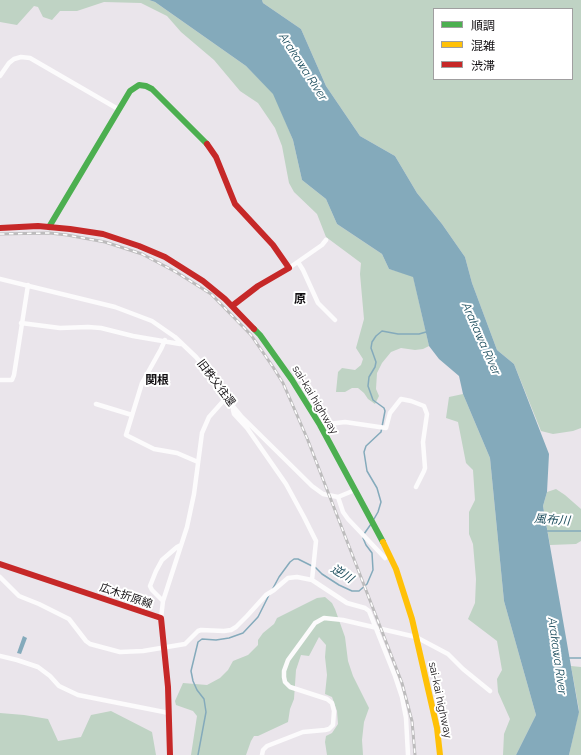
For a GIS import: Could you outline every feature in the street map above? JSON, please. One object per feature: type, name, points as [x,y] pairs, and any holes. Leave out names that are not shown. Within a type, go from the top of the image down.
[{"type":"main road","points":[[49,227],[130,91],[139,85],[146,86],[156,92],[204,140],[216,157],[235,204],[273,245],[289,268],[258,286],[232,306]]},
{"type":"main road","name":"sai-kai highway","points":[[0,228],[49,227],[82,230],[103,234],[129,242],[165,257],[215,291],[232,306],[274,349],[320,425],[385,544],[396,569],[408,603],[437,728],[440,755]]},
{"type":"main road","name":"広木折原線","points":[[0,564],[161,618],[168,687],[170,755]]},
{"type":"street","points":[[0,76],[9,63],[14,59],[21,57],[30,58],[118,109]]},
{"type":"street","points":[[289,268],[322,245],[326,240]]},
{"type":"street","points":[[298,262],[318,303],[335,320]]},
{"type":"street","name":"旧秩父往還","points":[[0,279],[115,307],[152,321],[196,357],[233,406],[312,486],[323,494],[338,497]]},
{"type":"street","points":[[0,380],[12,380],[14,376],[28,285]]},
{"type":"street","points":[[22,323],[60,328],[101,328],[133,336],[165,340],[182,344]]},
{"type":"street","points":[[165,340],[145,376],[126,435],[154,448],[177,453],[198,462]]},
{"type":"street","points":[[161,618],[163,601],[181,545],[194,494],[200,440],[204,426],[209,417],[226,398]]},
{"type":"street","points":[[320,425],[345,422],[386,428],[390,413],[401,399],[424,406],[427,414],[423,442],[425,468],[416,487]]},
{"type":"street","points":[[96,404],[132,415]]},
{"type":"street","points":[[233,406],[234,414],[247,428],[286,484],[316,542],[312,580]]},
{"type":"street","points":[[355,490],[338,497],[343,512],[385,558]]},
{"type":"street","points":[[163,601],[150,586],[162,560],[181,545]]},
{"type":"street","points":[[0,577],[19,596],[39,604],[69,620],[90,644],[120,652],[143,651],[185,644],[198,630],[231,630],[236,627],[266,595],[288,578],[297,576],[312,580],[346,603],[368,609],[395,676],[403,702],[407,729],[408,755]]},
{"type":"street","points":[[262,755],[263,750],[267,746],[303,732],[325,730],[332,725],[334,711],[332,703],[327,699],[290,687],[285,682],[284,677],[284,671],[288,660],[315,623],[324,618],[416,637],[448,654],[490,692]]},
{"type":"street","points":[[0,656],[38,667],[50,676],[59,686],[78,695],[169,713]]},
{"type":"green space","points":[[0,0],[149,0],[155,2],[246,66],[274,94],[293,140],[302,180],[326,199],[337,224],[382,254],[389,269],[413,276],[429,346],[423,349],[415,350],[401,348],[391,352],[382,363],[377,373],[376,389],[379,396],[375,404],[358,388],[352,388],[345,392],[336,392],[338,372],[342,368],[355,370],[361,365],[363,359],[356,348],[364,319],[360,274],[361,263],[326,237],[317,214],[294,192],[289,183],[282,146],[275,128],[258,103],[240,91],[214,60],[181,32],[167,16],[141,3],[104,2],[77,11],[60,11],[52,20],[43,17],[38,7],[34,6],[17,25],[0,22]]},
{"type":"green space","points":[[262,0],[581,0],[581,428],[573,431],[553,434],[541,431],[514,364],[497,350],[472,283],[465,257],[442,224],[417,193],[395,156],[360,136],[326,86],[301,29],[263,3]]},
{"type":"green space","points":[[463,394],[490,458],[504,601],[536,715],[516,755],[503,755],[504,734],[510,719],[498,692],[497,679],[502,670],[497,641],[468,619],[475,603],[476,579],[473,544],[469,534],[469,512],[475,500],[473,470],[466,463],[458,422],[446,418],[449,397]]},
{"type":"green space","points":[[556,489],[581,509],[581,541],[576,544],[550,545],[543,506],[547,492]]},
{"type":"green space","points":[[325,597],[332,603],[335,609],[345,637],[348,661],[353,676],[369,708],[364,722],[362,740],[363,755],[327,755],[325,742],[326,736],[332,733],[338,724],[337,711],[332,697],[325,694],[327,675],[325,657],[326,645],[319,637],[309,656],[301,655],[296,670],[294,699],[290,709],[288,722],[258,736],[254,736],[246,755],[191,755],[197,716],[193,711],[176,705],[175,701],[183,683],[207,685],[220,678],[228,670],[233,661],[248,655],[258,645],[258,640],[263,633],[274,624],[277,618],[317,598]]},
{"type":"green space","points":[[571,666],[581,667],[581,755],[569,755],[579,710]]},
{"type":"green space","points":[[111,711],[152,732],[156,755],[0,755],[0,713],[48,719],[58,741],[81,737],[91,715]]},
{"type":"water","name":"Arakawa River","points":[[149,0],[262,0],[263,3],[301,29],[326,86],[360,136],[395,156],[417,193],[442,224],[465,257],[472,283],[497,350],[514,364],[549,454],[547,492],[543,506],[579,712],[569,755],[516,755],[536,715],[504,601],[490,458],[463,394],[459,376],[439,359],[429,346],[413,277],[389,269],[382,254],[337,224],[326,199],[302,180],[293,140],[273,94],[246,66],[155,2]]},
{"type":"water","points":[[23,636],[27,638],[21,654],[17,653]]},
{"type":"waterway","name":"逆川","points":[[374,519],[381,502],[377,488],[367,471],[364,452],[366,446],[381,432],[385,411],[384,408],[373,400],[368,386],[369,377],[375,367],[376,362],[371,348],[372,342],[382,331],[398,334],[419,334],[426,332]]},
{"type":"waterway","name":"逆川","points":[[364,534],[371,524]]},
{"type":"waterway","name":"風布川","points":[[547,531],[581,531]]},
{"type":"waterway","name":"逆川","points":[[272,590],[290,562],[294,559],[298,559],[316,568],[322,574],[339,585],[352,591],[359,591],[367,584],[373,570],[372,553],[363,538]]},
{"type":"waterway","name":"逆川","points":[[198,755],[206,712],[204,699],[197,690],[191,671],[198,642],[202,639],[216,640],[229,638],[243,633],[258,617],[269,595]]},
{"type":"waterway","name":"Arakawa River","points":[[569,658],[581,658]]},
{"type":"railway","points":[[0,234],[49,233],[67,235],[105,242],[142,254],[176,272],[211,294],[251,335],[283,383],[307,438],[402,683],[412,721],[415,755]]},
{"type":"traffic: fast","points":[[49,227],[130,91],[139,85],[152,89],[207,144]]},
{"type":"traffic: fast","points":[[254,329],[260,335],[292,380],[320,425],[383,542]]},
{"type":"traffic: slow","points":[[383,542],[396,569],[412,619],[437,728],[440,755]]},
{"type":"traffic: jam","points":[[207,144],[216,157],[235,204],[273,245],[289,268],[258,286],[232,306]]},
{"type":"traffic: jam","points":[[0,228],[38,226],[70,229],[103,234],[139,246],[165,257],[203,281],[225,299],[254,329]]},
{"type":"traffic: jam","points":[[0,564],[161,618],[168,687],[170,755]]},
{"type":"district","name":"原","points":[[300,299]]},
{"type":"district","name":"関根","points":[[157,380]]}]
